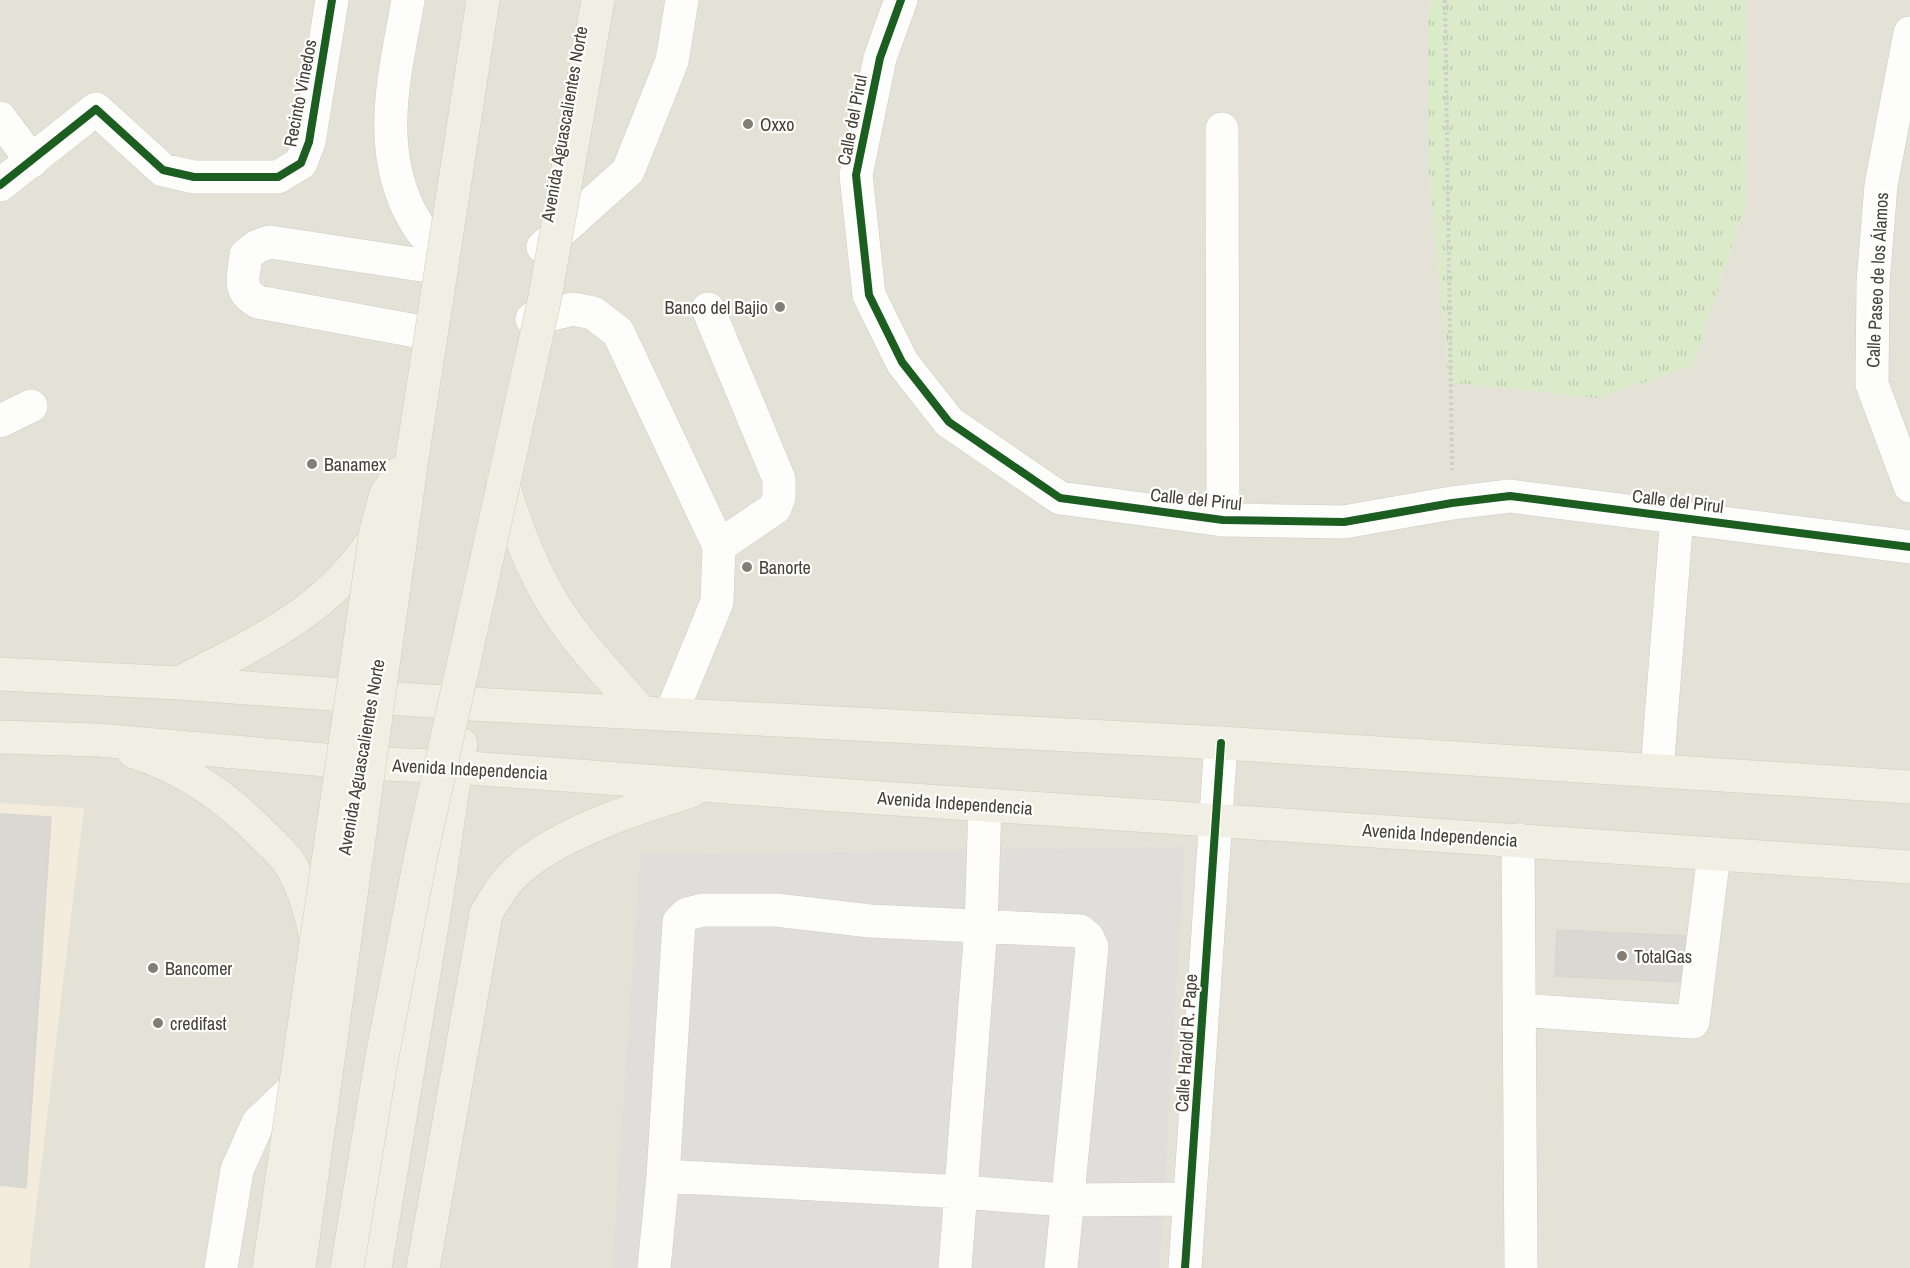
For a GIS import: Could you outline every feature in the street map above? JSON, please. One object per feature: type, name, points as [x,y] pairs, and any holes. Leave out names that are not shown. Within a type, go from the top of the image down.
[{"type":"main road","points":[[299,1268],[407,470],[483,0]]},
{"type":"main road","name":"Avenida Aguascalientes Norte","points":[[270,1268],[373,697],[427,333],[444,256],[491,0]]},
{"type":"main road","name":"Avenida Aguascalientes Norte","points":[[375,1268],[456,767],[471,704],[502,481],[532,319],[585,0]]},
{"type":"main road","points":[[347,1268],[381,1062],[421,855],[545,297],[598,0]]},
{"type":"main road","points":[[178,683],[265,639],[297,620],[326,597],[371,545],[389,516],[407,470]]},
{"type":"main road","points":[[270,1268],[376,531],[386,494],[407,470]]},
{"type":"main road","points":[[502,481],[515,524],[533,566],[554,605],[577,637],[656,713]]},
{"type":"main road","points":[[0,674],[178,683],[471,704],[1221,742],[1910,787]]},
{"type":"main road","name":"Avenida Independencia","points":[[0,737],[98,740],[360,763],[456,767],[1910,867]]},
{"type":"main road","points":[[98,740],[139,753],[201,783],[252,823],[290,864],[304,897],[314,932],[319,967],[318,1004]]},
{"type":"main road","points":[[423,1268],[486,914],[499,892],[515,873],[534,857],[555,844],[613,818],[709,786]]},
{"type":"street","name":"Recinto Vinedos","points":[[32,161],[96,109],[163,170],[194,177],[278,177],[301,162],[309,142],[332,0]]},
{"type":"street","points":[[408,0],[390,100],[392,149],[404,198],[415,221],[444,256]]},
{"type":"street","name":"Avenida Aguascalientes Norte","points":[[543,248],[628,171],[672,61],[682,0]]},
{"type":"street","name":"Calle del Pirul","points":[[901,0],[880,58],[856,175],[869,295],[903,362],[949,422],[1060,498],[1223,520],[1344,522],[1452,503],[1510,496],[1910,547]]},
{"type":"street","name":"Calle Paseo de los Álamos","points":[[1910,33],[1881,185],[1873,283],[1872,384],[1910,486]]},
{"type":"street","points":[[0,118],[32,161],[0,185]]},
{"type":"street","name":"Calle del Pirul","points":[[1222,129],[1223,520]]},
{"type":"street","points":[[427,333],[258,302],[247,297],[243,290],[246,255],[258,246],[270,242],[444,256]]},
{"type":"street","points":[[532,319],[573,309],[593,313],[618,332],[719,546],[717,602],[656,713]]},
{"type":"street","points":[[708,309],[779,479],[779,497],[775,508],[719,546]]},
{"type":"street","points":[[0,421],[30,406]]},
{"type":"street","name":"Calle del Pirul","points":[[1667,771],[1688,518]]},
{"type":"street","name":"Calle Harold R. Pape","points":[[1185,1268],[1221,742]]},
{"type":"street","points":[[955,1268],[981,926],[985,805]]},
{"type":"street","points":[[1518,840],[1521,1268]]},
{"type":"street","points":[[1519,1010],[1694,1022],[1714,854]]},
{"type":"street","points":[[654,1268],[663,1176],[679,922],[687,914],[703,910],[776,910],[870,921],[1080,931],[1088,938],[1092,947],[1061,1268]]},
{"type":"street","points":[[221,1268],[237,1170],[258,1123],[305,1078]]},
{"type":"street","points":[[663,1176],[1066,1200],[1190,1198]]},
{"type":"path","points":[[1445,0],[1452,503]]},
{"type":"shaded area","points":[[0,0],[1910,0],[1910,1268],[0,1268]]},
{"type":"shaded area","points":[[0,803],[84,808],[29,1268],[0,1268]]},
{"type":"shaded area","points":[[1185,847],[1160,1268],[612,1268],[640,854]]},
{"type":"green space","points":[[1431,0],[1745,0],[1745,206],[1693,366],[1597,398],[1449,382],[1429,172],[1428,21]]},
{"type":"building","points":[[0,814],[51,817],[26,1188],[0,1185]]},
{"type":"building","name":"TotalGas","points":[[1557,930],[1689,936],[1686,982],[1555,976]]},
{"type":"cycle path","points":[[0,185],[96,109],[163,170],[194,177],[278,177],[301,163],[309,142],[332,0]]},
{"type":"cycle path","points":[[901,0],[880,58],[856,175],[869,295],[902,362],[949,422],[1060,498],[1223,520],[1344,522],[1452,503],[1510,496],[1910,547]]},
{"type":"cycle path","points":[[1185,1268],[1221,743]]},
{"type":"place","name":"Oxxo","points":[[748,124]]},
{"type":"place","name":"Banco del Bajio","points":[[780,307]]},
{"type":"place","name":"Banamex","points":[[312,464]]},
{"type":"place","name":"Banorte","points":[[747,567]]},
{"type":"place","name":"TotalGas","points":[[1622,956]]},
{"type":"place","name":"Bancomer","points":[[153,968]]},
{"type":"place","name":"credifast","points":[[158,1023]]}]
